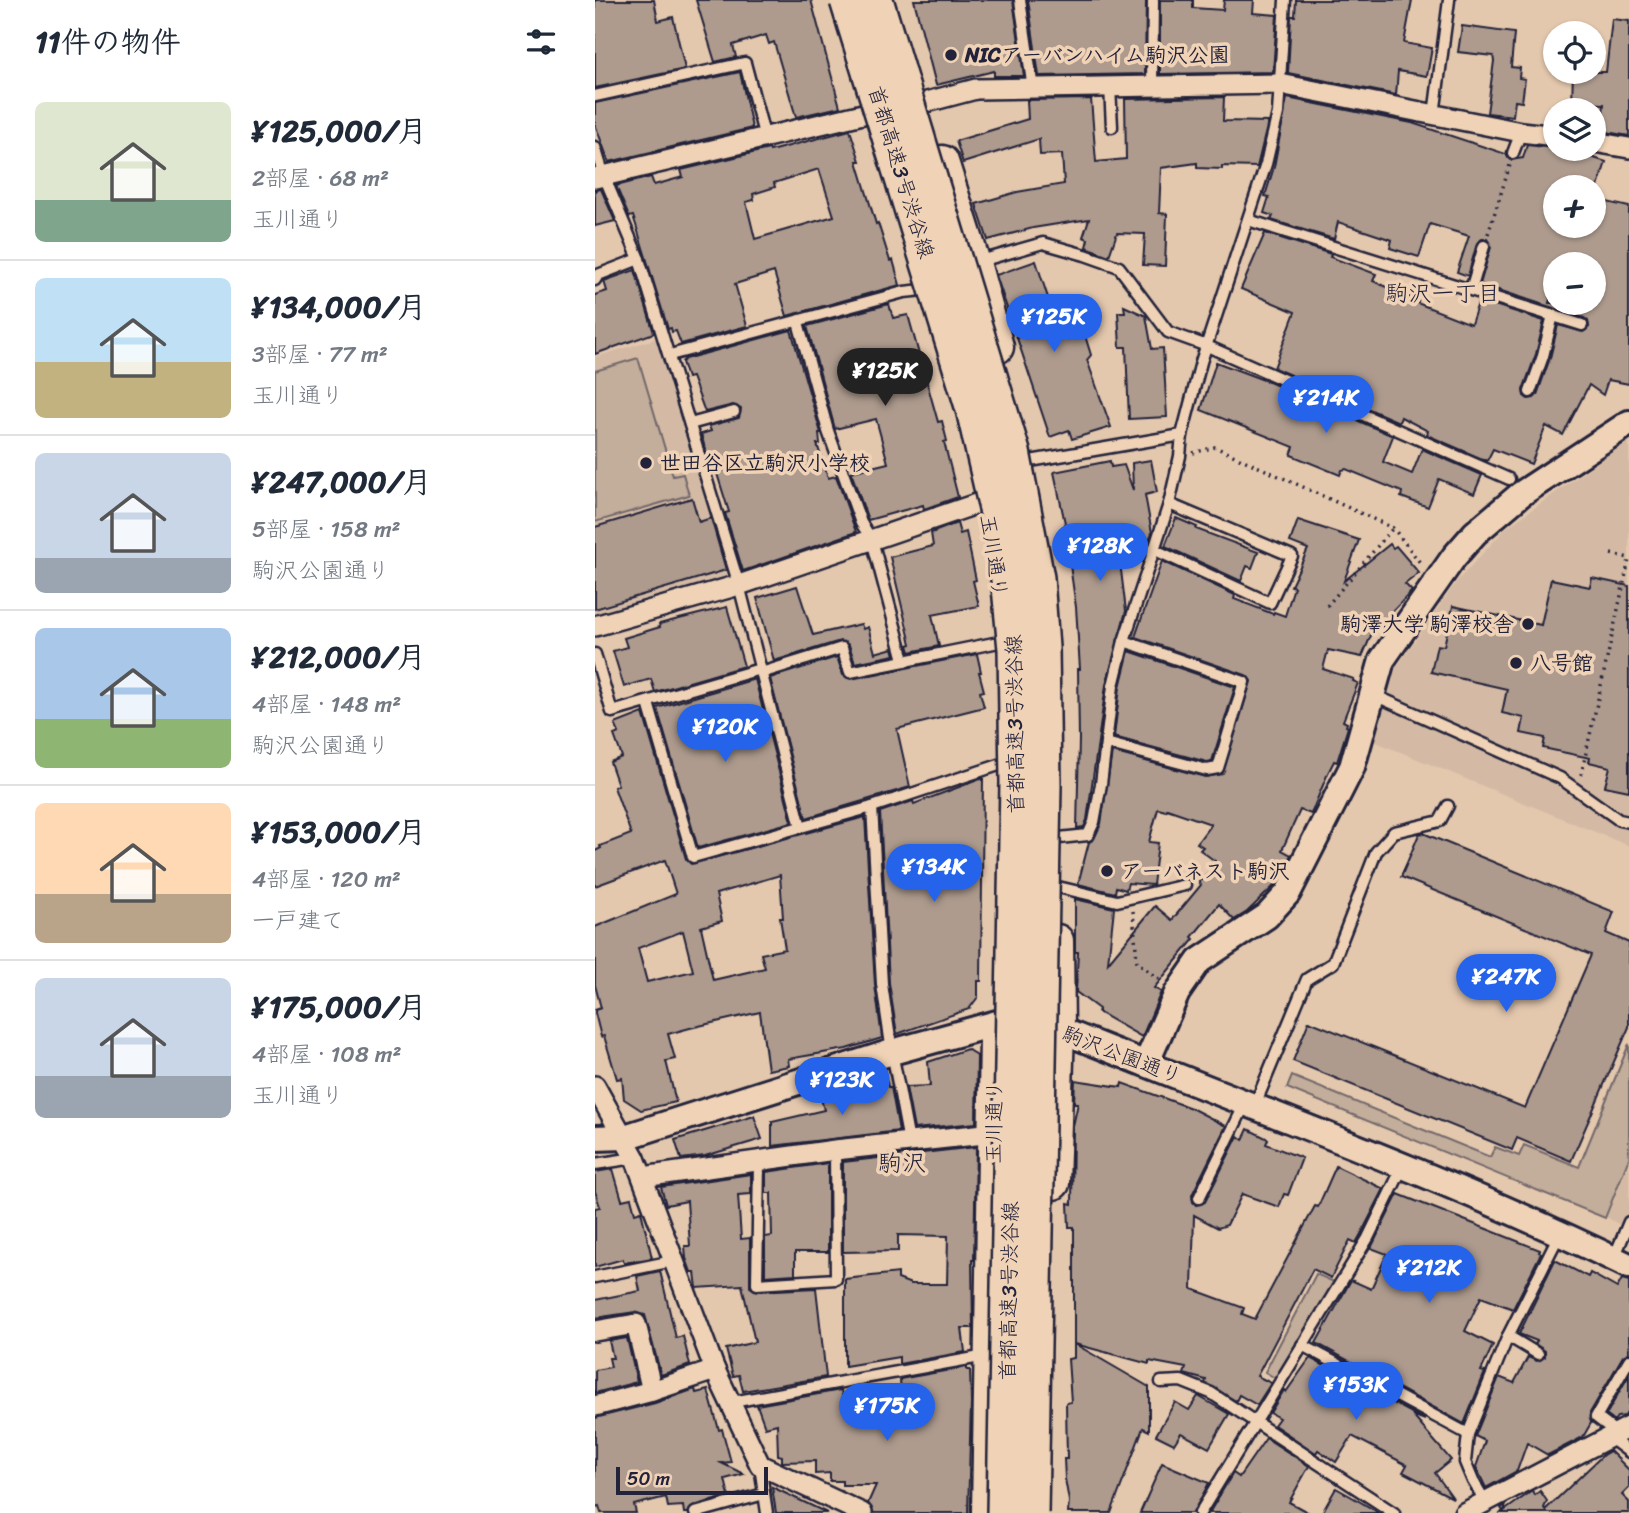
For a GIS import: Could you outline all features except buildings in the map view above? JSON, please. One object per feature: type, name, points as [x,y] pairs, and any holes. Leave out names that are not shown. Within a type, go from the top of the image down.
[{"type":"highway","name":"玉川通り","points":[[831,0],[974,447],[995,557],[1004,641],[1007,828],[997,1023],[988,1513]]},
{"type":"highway","name":"首都高速3号渋谷線","points":[[849,0],[974,409],[1002,530],[1010,587],[1016,649],[1018,769],[1005,1513]]},
{"type":"highway","name":"首都高速3号渋谷線","points":[[875,0],[1012,452],[1036,578],[1044,731],[1031,1513]]},
{"type":"highway","points":[[891,0],[974,263],[1030,461],[1053,595],[1058,710],[1058,1029],[1047,1341],[1045,1513]]},
{"type":"street","points":[[923,103],[976,89],[1280,84],[1434,116],[1543,135]]},
{"type":"street","points":[[600,177],[867,113]]},
{"type":"street","points":[[1606,144],[1629,148]]},
{"type":"street","points":[[1146,1064],[1177,993],[1199,961],[1267,916],[1288,893],[1352,767],[1382,660],[1454,557],[1497,512],[1629,424]]},
{"type":"street","points":[[595,626],[739,585],[985,501]]},
{"type":"street","name":"駒沢公園通り","points":[[595,1138],[630,1148],[892,1052],[997,1023],[1058,1029],[1403,1166],[1560,1232],[1621,1262]]},
{"type":"street","points":[[595,1086],[643,1177],[715,1370],[760,1465],[862,1513]]},
{"type":"street","points":[[643,1177],[759,1163],[835,1150],[994,1133]]},
{"type":"street","points":[[595,1331],[636,1324],[652,1391]]},
{"type":"street","points":[[595,1406],[715,1370]]},
{"type":"street","points":[[1464,1513],[1489,1507],[1535,1475],[1618,1432]]},
{"type":"lane","points":[[1020,0],[1033,89]]},
{"type":"lane","points":[[1152,86],[1153,0]]},
{"type":"lane","points":[[1059,838],[1088,835],[1092,830],[1101,784],[1113,686],[1124,642],[1169,504],[1182,435],[1201,362],[1266,164],[1278,113],[1285,0]]},
{"type":"lane","points":[[1434,116],[1449,0]]},
{"type":"lane","points":[[595,96],[745,63],[765,138]]},
{"type":"lane","points":[[1110,86],[1112,127]]},
{"type":"lane","points":[[1514,153],[1521,132]]},
{"type":"lane","points":[[595,147],[600,177],[639,259],[670,355],[739,585],[800,827]]},
{"type":"lane","points":[[1248,220],[1543,312]]},
{"type":"lane","points":[[974,263],[1043,243],[1085,254],[1119,267],[1168,332],[1207,346],[1509,479]]},
{"type":"lane","points":[[1472,289],[1484,246]]},
{"type":"lane","points":[[595,280],[598,275],[639,259]]},
{"type":"lane","points":[[670,355],[904,292],[923,290]]},
{"type":"lane","points":[[1530,392],[1543,356],[1553,315],[1582,325]]},
{"type":"lane","points":[[798,322],[828,431],[861,523],[872,540],[904,660]]},
{"type":"lane","points":[[690,424],[734,412]]},
{"type":"lane","points":[[1030,461],[1182,435]]},
{"type":"lane","points":[[1153,549],[1270,603],[1292,556],[1169,504]]},
{"type":"lane","points":[[595,654],[612,712],[842,648],[850,672],[1004,641]]},
{"type":"lane","points":[[1106,743],[1207,770],[1219,768],[1244,682],[1124,642]]},
{"type":"lane","points":[[1371,694],[1560,778],[1619,820],[1629,822]]},
{"type":"lane","points":[[648,703],[693,857],[872,807],[1008,762]]},
{"type":"lane","points":[[1199,1198],[1249,1106],[1307,979],[1333,963],[1376,852],[1394,832],[1440,821],[1448,806]]},
{"type":"lane","points":[[872,807],[882,984],[909,1142]]},
{"type":"lane","points":[[1058,887],[1117,901],[1185,885]]},
{"type":"lane","points":[[595,1164],[630,1148]]},
{"type":"lane","points":[[759,1163],[757,1284],[836,1279],[835,1150]]},
{"type":"lane","points":[[1202,1512],[1368,1238],[1403,1166]]},
{"type":"lane","points":[[1621,1262],[1629,1222]]},
{"type":"lane","points":[[1489,1507],[1465,1462],[1468,1434],[1509,1336],[1560,1232]]},
{"type":"lane","points":[[595,1277],[673,1262]]},
{"type":"lane","points":[[1509,1336],[1538,1354]]},
{"type":"lane","points":[[1303,1345],[1468,1434]]},
{"type":"lane","points":[[732,1402],[989,1356]]},
{"type":"lane","points":[[1629,1360],[1596,1417],[1618,1432],[1629,1452]]},
{"type":"lane","points":[[1161,1382],[1181,1381],[1212,1393],[1394,1513]]},
{"type":"lane","points":[[760,1465],[767,1513]]},
{"type":"lane","points":[[695,1513],[764,1494]]},
{"type":"path","points":[[1484,246],[1514,153]]},
{"type":"path","points":[[1180,456],[1215,447],[1393,528],[1437,584]]},
{"type":"path","points":[[1327,606],[1393,528]]},
{"type":"path","points":[[1584,764],[1629,559],[1611,554]]},
{"type":"path","points":[[1132,899],[1137,962],[1177,993]]},
{"type":"shaded area","name":"世田谷区立駒沢小学校","points":[[658,338],[730,570],[724,579],[595,617],[595,357]]},
{"type":"shaded area","points":[[638,358],[673,476],[683,474],[689,495],[595,522],[595,371]]},
{"type":"shaded area","name":"駒澤大学 駒澤校舎","points":[[1629,440],[1629,846],[1371,740],[1396,668],[1457,581],[1506,528]]},
{"type":"shaded area","points":[[1629,1044],[1629,1158],[1605,1218],[1287,1088],[1292,1076],[1490,1157],[1495,1147],[1519,1156],[1524,1145],[1579,1167]]},
{"type":"shaded area","points":[[1629,1163],[1629,1230],[1606,1217]]},
{"type":"shaded area","points":[[1316,1274],[1334,1282],[1275,1378],[1265,1372]]},
{"type":"place","name":"NICアーバンハイム駒沢公園","points":[[951,55]]},
{"type":"place","name":"世田谷区立駒沢小学校","points":[[646,463]]},
{"type":"place","name":"駒澤大学 駒澤校舎","points":[[1528,624]]},
{"type":"place","name":"八号館","points":[[1516,663]]},
{"type":"place","name":"アーバネスト駒沢","points":[[1107,871]]},
{"type":"district","name":"駒沢一丁目","points":[[1443,293]]},
{"type":"district","name":"駒沢","points":[[902,1163]]}]
